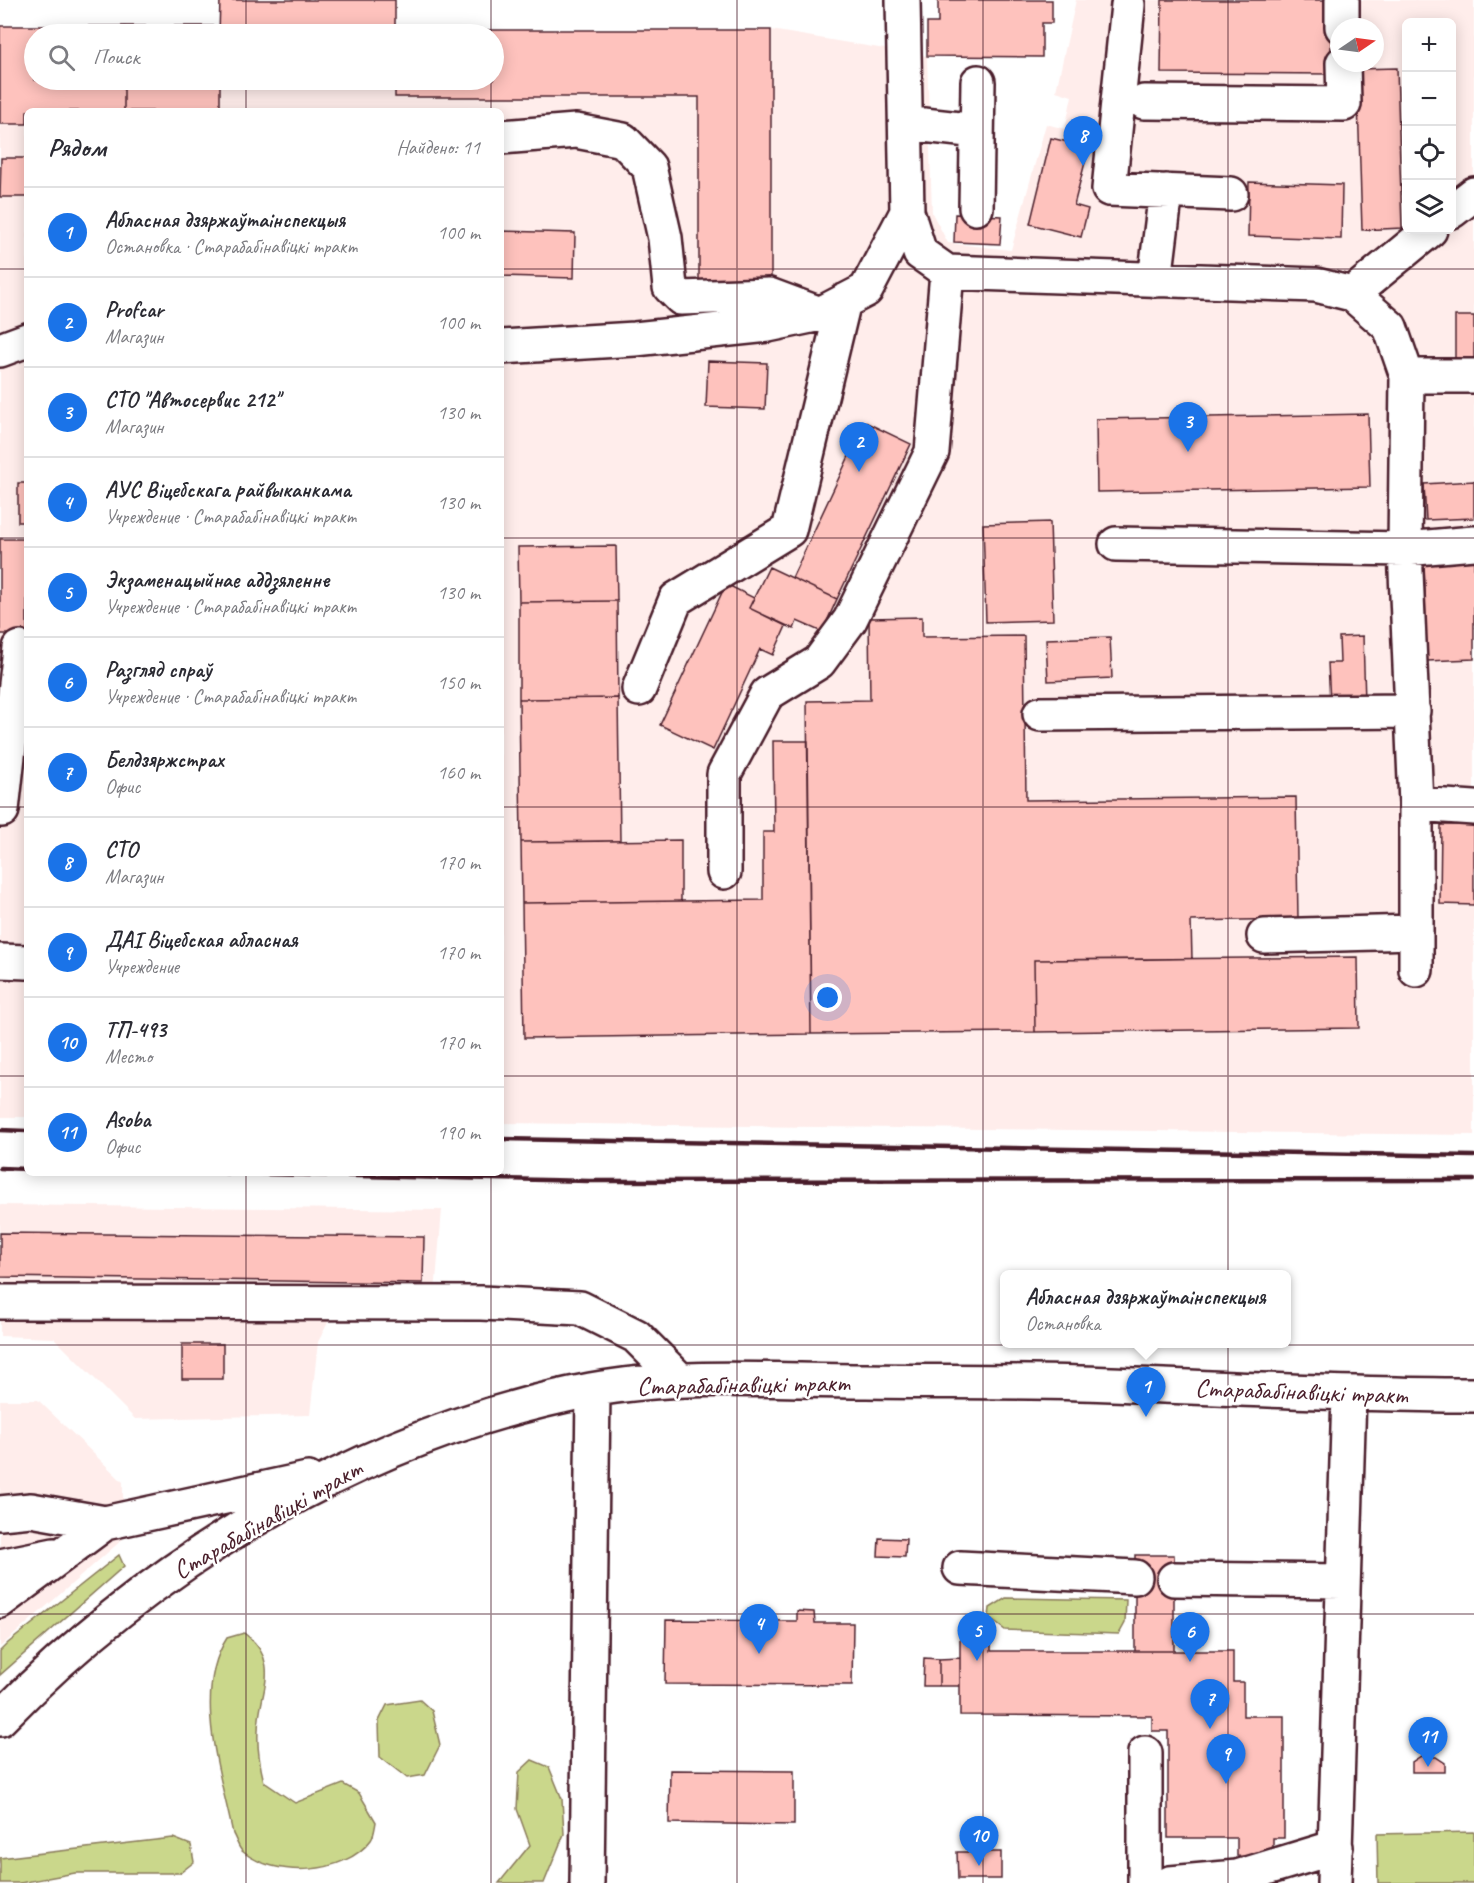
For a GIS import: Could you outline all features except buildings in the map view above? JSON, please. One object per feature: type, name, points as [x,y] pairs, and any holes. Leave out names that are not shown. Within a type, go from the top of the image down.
[{"type":"street","points":[[903,0],[907,212],[920,253],[947,272],[1316,285],[1352,294],[1390,327],[1407,376],[1405,549],[1416,804],[1416,970]]},
{"type":"street","points":[[1342,0],[1342,18]]},
{"type":"street","points":[[1128,5],[1109,189],[1231,194]]},
{"type":"street","points":[[1144,102],[1344,104],[1343,72]]},
{"type":"street","points":[[976,208],[978,82]]},
{"type":"street","points":[[906,123],[977,131]]},
{"type":"street","points":[[504,137],[576,131],[623,140],[649,166],[665,238],[670,287],[681,298],[769,295],[832,308]]},
{"type":"street","points":[[1155,280],[1166,191]]},
{"type":"street","points":[[504,347],[635,339],[768,325],[832,308],[866,290],[907,212]]},
{"type":"street","points":[[1352,294],[1425,234]]},
{"type":"street","points":[[724,872],[724,774],[767,694],[819,662],[850,620],[932,452],[947,272]]},
{"type":"street","points":[[639,689],[676,599],[789,530],[832,308]]},
{"type":"street","points":[[0,350],[24,341]]},
{"type":"street","points":[[1407,376],[1474,376]]},
{"type":"street","points":[[1116,544],[1405,549],[1474,543]]},
{"type":"street","points":[[10,811],[20,648]]},
{"type":"street","points":[[1040,714],[1413,711]]},
{"type":"street","points":[[1416,804],[1474,808]]},
{"type":"street","points":[[1264,936],[1415,932]]},
{"type":"street","points":[[0,961],[24,962]]},
{"type":"street","points":[[0,1302],[481,1303],[580,1308],[636,1336],[680,1380]]},
{"type":"street","name":"Старабабінавіцкі тракт","points":[[0,1719],[46,1672],[164,1577],[241,1528],[342,1472],[464,1422],[593,1390],[680,1380],[1079,1383],[1349,1395],[1474,1395]]},
{"type":"street","points":[[587,1883],[593,1390]]},
{"type":"street","points":[[1335,1883],[1349,1395]]},
{"type":"street","points":[[0,1513],[31,1510],[105,1523],[342,1472]]},
{"type":"street","points":[[0,1601],[105,1523]]},
{"type":"street","points":[[0,1566],[62,1553]]},
{"type":"street","points":[[960,1568],[1135,1577]]},
{"type":"street","points":[[1174,1579],[1342,1581]]},
{"type":"street","points":[[1145,1753],[1145,1883]]},
{"type":"street","points":[[1170,1883],[1237,1880],[1336,1847]]},
{"type":"shaded area","points":[[220,0],[395,0],[396,24],[219,24]]},
{"type":"shaded area","points":[[1076,0],[1162,0],[1161,73],[1331,73],[1384,72],[1384,18],[1331,18],[1331,0],[1474,0],[1474,1135],[504,1123],[504,108],[24,108],[24,1117],[0,1117],[0,26],[24,26],[24,90],[504,90],[504,30],[771,30],[927,56],[932,213],[948,243],[1011,250],[1046,124],[1065,129],[1072,96],[1056,91]]},
{"type":"shaded area","points":[[0,1205],[442,1210],[434,1305],[337,1305],[318,1342],[310,1415],[135,1419],[54,1338],[0,1336]]},
{"type":"shaded area","points":[[0,1400],[38,1400],[123,1482],[123,1539],[0,1647]]},
{"type":"green space","points":[[119,1555],[124,1566],[0,1675],[0,1651]]},
{"type":"green space","points":[[1006,1598],[1126,1600],[1125,1623],[1119,1634],[1005,1630],[989,1618],[990,1608]]},
{"type":"green space","points":[[244,1633],[256,1644],[266,1667],[258,1737],[264,1782],[295,1803],[343,1784],[359,1793],[376,1822],[371,1840],[359,1852],[345,1860],[309,1869],[272,1866],[242,1851],[233,1834],[212,1734],[211,1683],[217,1660],[227,1638]]},
{"type":"green space","points":[[420,1700],[432,1711],[440,1745],[425,1775],[407,1778],[380,1757],[379,1721],[387,1705]]},
{"type":"green space","points":[[532,1760],[549,1767],[562,1799],[564,1834],[544,1883],[499,1883],[530,1845],[517,1809],[519,1772]]},
{"type":"green space","points":[[1474,1832],[1474,1883],[1378,1883],[1377,1834]]},
{"type":"green space","points":[[173,1838],[191,1845],[194,1862],[180,1873],[75,1873],[20,1883],[0,1883],[0,1858]]},
{"type":"railway","points":[[0,1130],[24,1131]]},
{"type":"railway","points":[[504,1139],[1474,1156]]},
{"type":"railway","points":[[0,1168],[24,1169]]},
{"type":"railway","points":[[362,1176],[589,1181],[1474,1180]]},
{"type":"place","name":"СТО","points":[[1083,166]]},
{"type":"place","name":"СТО \"Автосервис 212\"","points":[[1188,452]]},
{"type":"place","name":"Profcar","points":[[859,472]]},
{"type":"place","name":"Абласная дзяржаўтаінспекцыя","points":[[1146,1417]]},
{"type":"place","name":"АУС Віцебскага райвыканкама","points":[[759,1654]]},
{"type":"place","name":"Экзаменацыйнае аддзяленне","points":[[977,1661]]},
{"type":"place","name":"Разгляд спраў","points":[[1190,1662]]},
{"type":"place","name":"Белдзяржстрах","points":[[1210,1729]]},
{"type":"place","name":"Asoba","points":[[1428,1767]]},
{"type":"place","name":"ДАІ Віцебская абласная","points":[[1226,1784]]},
{"type":"place","name":"ТП-493","points":[[979,1866]]}]
